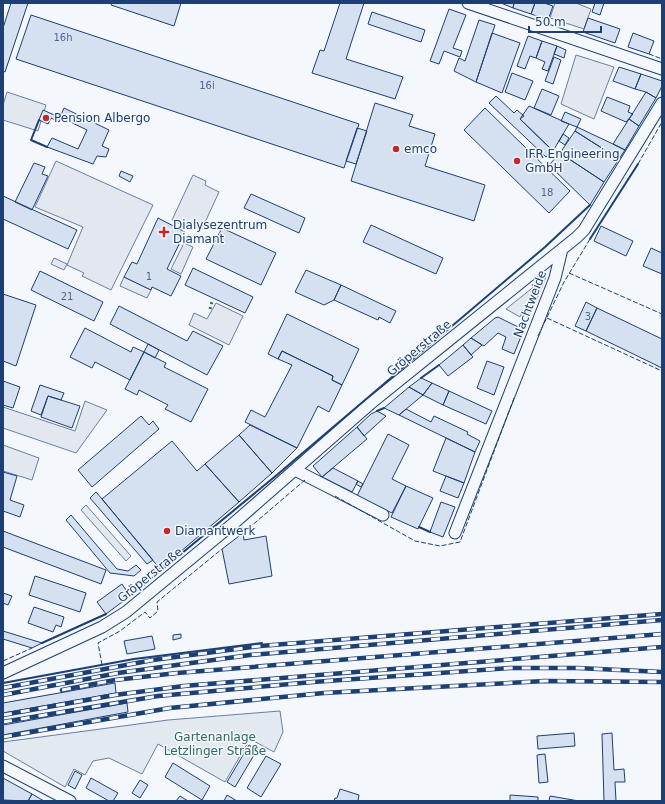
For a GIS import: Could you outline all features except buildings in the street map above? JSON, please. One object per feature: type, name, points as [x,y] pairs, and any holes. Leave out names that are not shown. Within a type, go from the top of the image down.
[{"type":"street","points":[[471,4],[662,69]]},
{"type":"street","points":[[562,249],[584,230],[662,103]]},
{"type":"street","name":"Gröperstraße","points":[[3,673],[113,621],[234,523],[370,404],[562,249]]},
{"type":"street","name":"Nachtweide","points":[[455,533],[555,278],[562,249]]},
{"type":"street","points":[[295,470],[383,514]]},
{"type":"street","points":[[3,766],[70,801]]},
{"type":"green space","points":[[546,277],[531,313],[523,310],[520,317],[506,309]]},
{"type":"green space","points":[[86,505],[131,556],[126,561],[81,510]]},
{"type":"green space","name":"Gartenanlage Letzlinger Straße","points":[[280,711],[283,732],[274,752],[250,739],[225,782],[158,744],[142,774],[109,758],[93,761],[85,775],[74,769],[65,787],[3,751],[3,742],[168,720]]},
{"type":"shaded area","points":[[555,3],[576,3],[591,9],[584,29],[550,18]]},
{"type":"shaded area","points":[[576,55],[614,67],[594,119],[561,104]]},
{"type":"shaded area","points":[[7,92],[46,105],[38,131],[3,120],[3,105]]},
{"type":"shaded area","points":[[56,161],[153,205],[111,290],[82,276],[84,273],[67,265],[83,227],[35,207]]},
{"type":"shaded area","points":[[193,175],[206,181],[205,185],[219,192],[202,229],[190,224],[188,228],[172,220]]},
{"type":"shaded area","points":[[184,243],[193,247],[181,274],[171,269]]},
{"type":"shaded area","points":[[54,258],[67,264],[64,270],[51,264]]},
{"type":"shaded area","points":[[124,277],[151,290],[147,298],[120,286]]},
{"type":"shaded area","points":[[216,303],[243,316],[229,345],[189,325],[194,313],[207,319]]},
{"type":"shaded area","points":[[85,401],[107,410],[76,453],[3,428],[3,407],[75,431]]},
{"type":"shaded area","points":[[3,445],[39,458],[32,480],[3,471]]},
{"type":"railway","points":[[3,688],[153,660],[260,646],[662,614]]},
{"type":"railway","points":[[3,695],[118,673],[250,655],[662,620]]},
{"type":"railway","points":[[62,690],[115,680],[177,673],[662,634]]},
{"type":"railway","points":[[3,715],[115,695],[184,686],[662,647]]},
{"type":"railway","points":[[3,722],[158,696],[313,682],[510,668],[577,668],[662,672]]},
{"type":"railway","points":[[3,737],[170,708],[324,693],[545,681],[662,682]]},
{"type":"hedge","points":[[210,309],[212,302]]},
{"type":"fence","points":[[649,54],[662,59]]},
{"type":"fence","points":[[638,164],[662,122]]},
{"type":"fence","points":[[538,336],[564,282],[590,239]]},
{"type":"fence","points":[[569,273],[662,314]]},
{"type":"fence","points":[[547,318],[662,371]]},
{"type":"fence","points":[[335,496],[415,541],[440,546],[460,542],[514,398]]},
{"type":"fence","points":[[243,533],[305,480]]},
{"type":"fence","points":[[102,665],[98,643],[120,631],[145,612],[150,618],[158,611],[157,602],[222,549]]},
{"type":"fence","points":[[3,661],[32,648]]},
{"type":"wall","points":[[39,120],[31,140],[47,147]]},
{"type":"wall","points":[[590,239],[638,164]]},
{"type":"wall","points":[[130,596],[278,474],[545,247],[590,205]]},
{"type":"wall","points":[[421,378],[439,365]]},
{"type":"wall","points":[[377,411],[384,408]]},
{"type":"wall","points":[[419,527],[430,532]]},
{"type":"wall","points":[[42,643],[106,614]]},
{"type":"wall","points":[[3,683],[134,659],[262,643]]},
{"type":"place","name":"Pension Albergo","points":[[46,118]]},
{"type":"place","name":"emco","points":[[396,149]]},
{"type":"place","name":"IFR Engineering GmbH","points":[[517,161]]},
{"type":"place","name":"Dialysezentrum Diamant","points":[[164,232]]},
{"type":"place","name":"Diamantwerk","points":[[167,531]]}]
